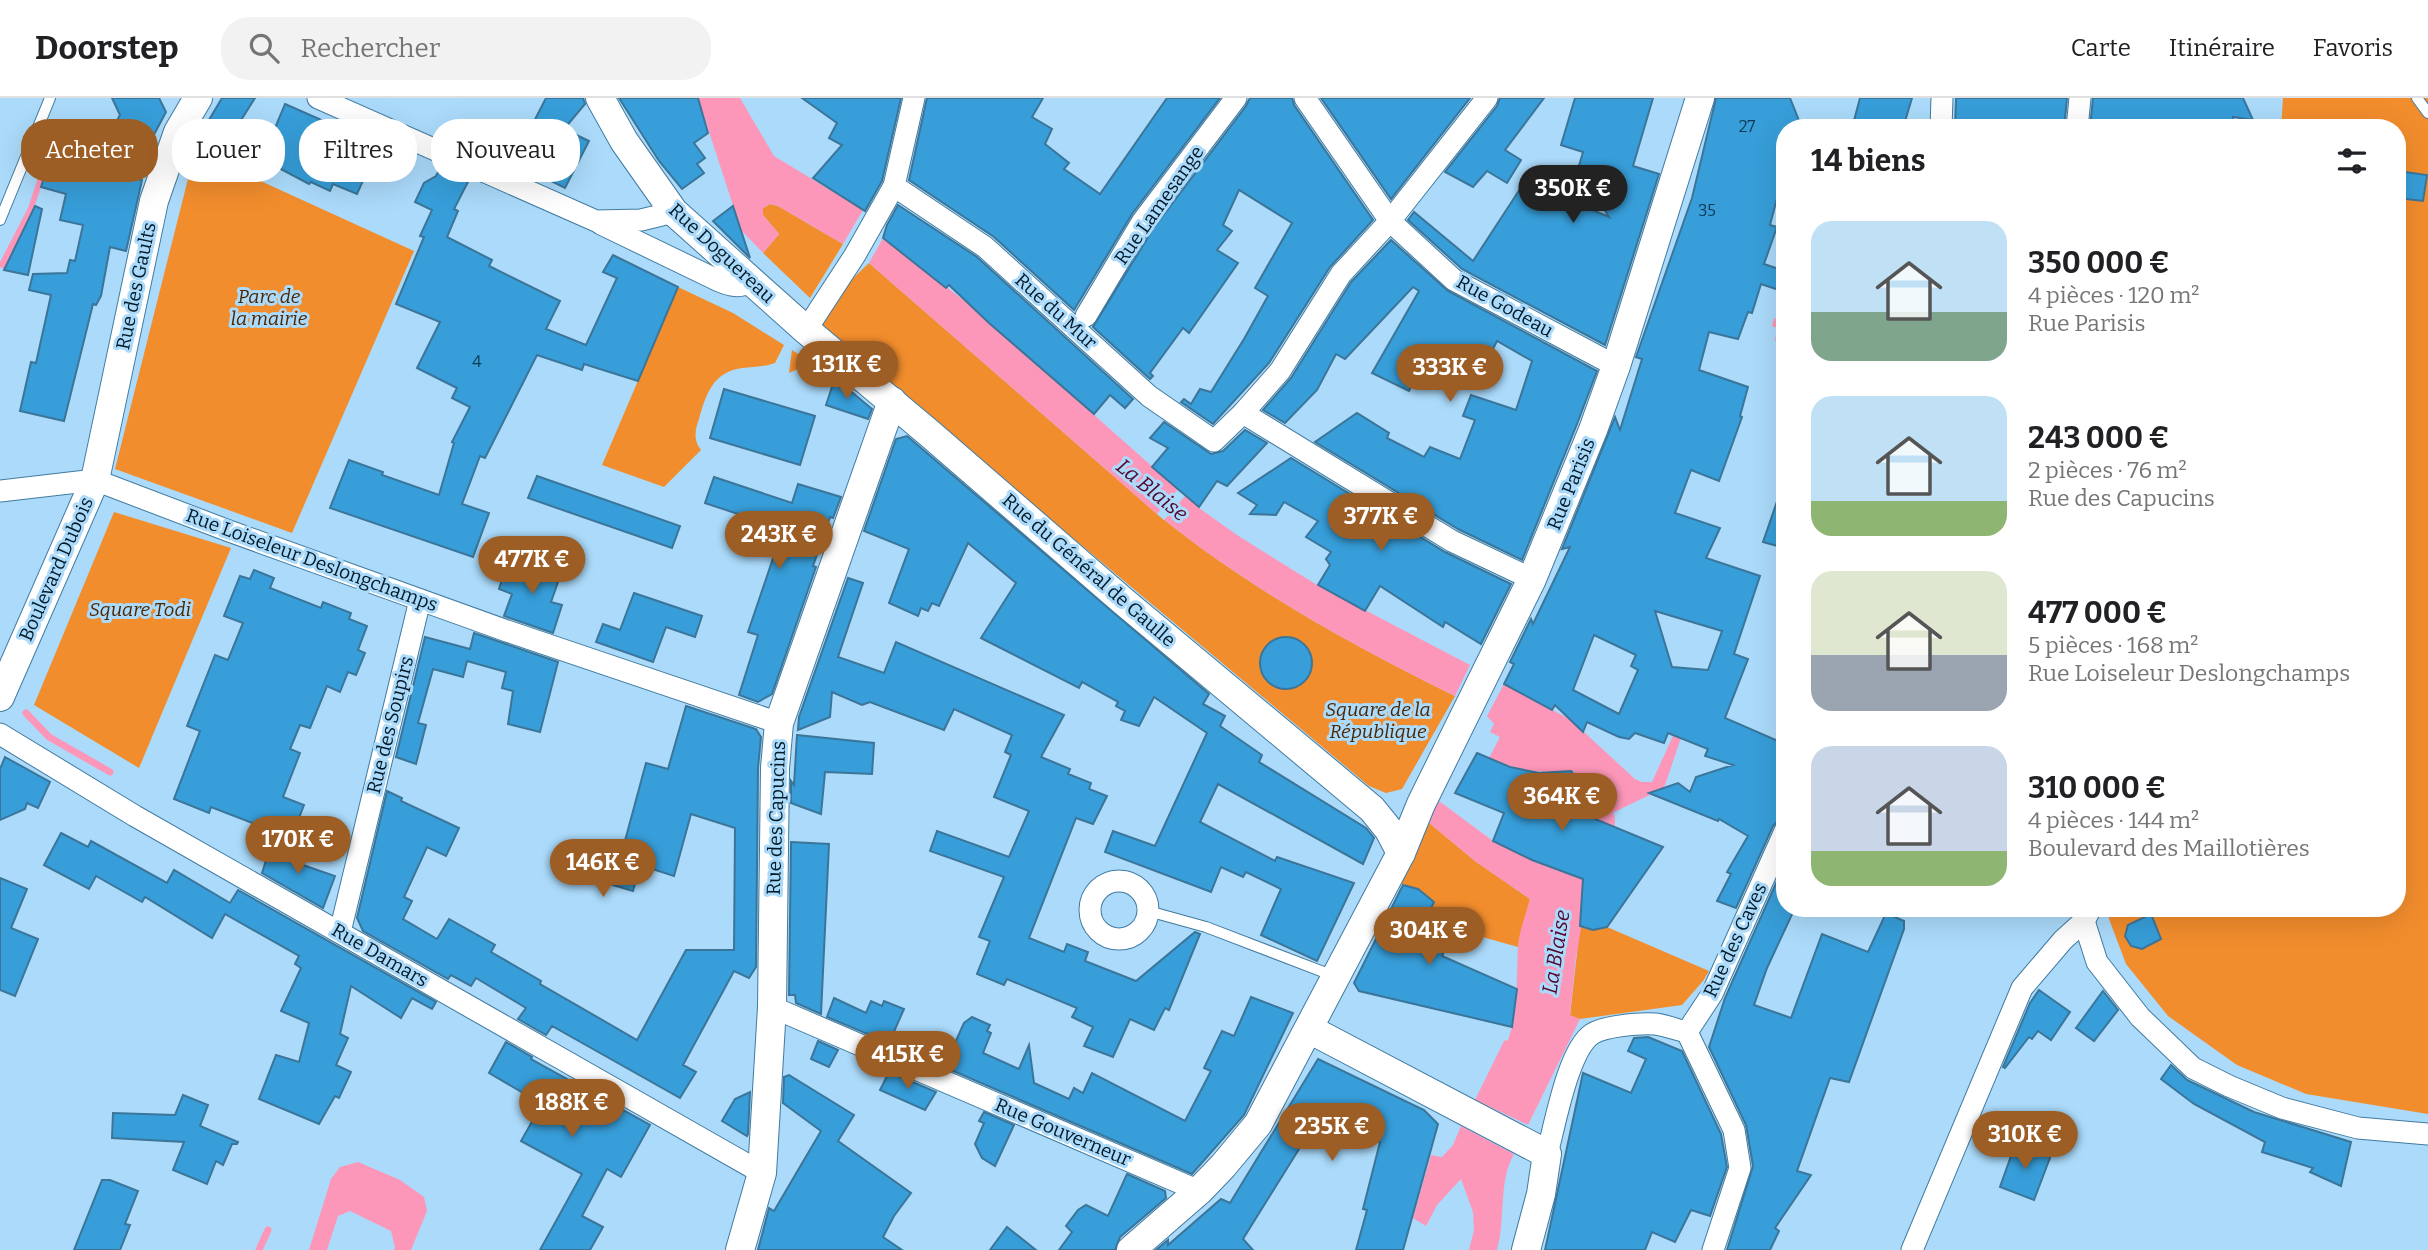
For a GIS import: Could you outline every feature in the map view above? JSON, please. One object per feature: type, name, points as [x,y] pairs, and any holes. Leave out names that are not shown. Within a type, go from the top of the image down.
[{"type":"street","name":"Rue des Gaults","points":[[95,481],[154,201],[178,132],[198,98]]},
{"type":"street","points":[[318,98],[596,221],[719,281],[732,286],[751,282]]},
{"type":"street","name":"Rue Doguereau","points":[[600,98],[624,141],[674,212],[806,330]]},
{"type":"street","points":[[806,330],[855,255],[894,186],[914,98]]},
{"type":"street","name":"Rue Lamesange","points":[[1086,316],[1142,222],[1236,98]]},
{"type":"street","name":"Rue Godeau","points":[[1305,98],[1390,221],[1454,280],[1616,366]]},
{"type":"street","points":[[1488,98],[1390,221],[1340,274],[1280,371],[1243,413],[1452,541],[1532,579]]},
{"type":"street","name":"Rue Parisis","points":[[1131,1250],[1199,1191],[1223,1167],[1258,1124],[1401,853],[1422,804],[1532,579],[1616,366],[1700,98]]},
{"type":"street","points":[[1941,119],[1942,98]]},
{"type":"street","points":[[2078,119],[2080,98]]},
{"type":"street","name":"Rue du Mur","points":[[894,186],[985,247],[1149,396],[1214,441],[1243,413]]},
{"type":"street","points":[[596,221],[641,220],[674,212]]},
{"type":"street","name":"Rue du Général de Gaulle","points":[[806,330],[1372,809],[1390,830],[1401,853]]},
{"type":"street","name":"Rue des Capucins","points":[[740,1250],[762,1173],[772,1007],[775,768],[779,723],[892,401]]},
{"type":"street","name":"Rue Loiseleur Deslongchamps","points":[[0,491],[95,481],[420,600],[779,723]]},
{"type":"street","name":"Boulevard Dubois","points":[[0,697],[95,481]]},
{"type":"street","name":"Rue des Soupirs","points":[[340,932],[420,600]]},
{"type":"street","name":"Rue Damars","points":[[0,734],[135,816],[762,1173]]},
{"type":"street","points":[[1372,809],[1398,810],[1422,804]]},
{"type":"street","name":"Rue des Caves","points":[[1687,1032],[1712,994],[1776,851]]},
{"type":"street","points":[[1912,1250],[2022,988],[2086,917]]},
{"type":"street","points":[[2088,917],[2097,962],[2140,1017],[2193,1068],[2282,1108],[2358,1128],[2428,1133]]},
{"type":"street","name":"Rue Gouverneur","points":[[772,1007],[1199,1191]]},
{"type":"street","points":[[1526,1250],[1541,1194],[1538,1148],[1582,1044],[1604,1028],[1655,1024],[1687,1032],[1734,1130],[1740,1168],[1713,1250]]},
{"type":"street","points":[[1309,1029],[1538,1148]]},
{"type":"lane","points":[[0,220],[50,98]]},
{"type":"lane","points":[[2417,98],[2428,113]]},
{"type":"lane","points":[[1148,911],[1206,928],[1336,977]]},
{"type":"green space","points":[[2283,98],[2428,98],[2428,1114],[2306,1094],[2237,1065],[2168,1016],[2126,964],[2109,919],[2406,917],[2406,119],[2282,119]]},
{"type":"green space","name":"Parc de la mairie","points":[[187,182],[263,182],[414,251],[292,533],[115,469]]},
{"type":"green space","points":[[770,204],[843,244],[810,298],[763,253],[779,234],[763,215],[763,208]]},
{"type":"green space","name":"Square de la République","points":[[869,263],[1157,514],[1192,541],[1301,613],[1455,696],[1402,789],[1386,793],[1369,786],[821,327],[849,282]]},
{"type":"green space","points":[[678,287],[733,313],[784,345],[775,363],[732,370],[717,379],[708,393],[696,427],[696,439],[701,450],[664,487],[602,465]]},
{"type":"green space","points":[[792,350],[835,378],[820,382],[816,371],[805,366],[789,373]]},
{"type":"green space","name":"Square Todi","points":[[114,512],[231,548],[139,768],[34,705]]},
{"type":"green space","points":[[1428,822],[1475,861],[1530,899],[1518,947],[1454,929],[1428,914],[1433,902],[1413,888],[1400,883]]},
{"type":"green space","points":[[1580,926],[1593,930],[1607,927],[1709,971],[1682,1005],[1580,1019],[1570,1016]]},
{"type":"water","points":[[698,98],[740,98],[774,156],[863,210],[843,244],[770,204],[763,208],[763,215],[779,234],[763,253],[741,230]]},
{"type":"water","points":[[37,182],[43,182],[32,214],[4,269],[0,267],[0,262],[28,208]]},
{"type":"water","points":[[883,238],[971,306],[1199,508],[1317,585],[1470,665],[1455,696],[1301,613],[1227,566],[1157,514],[869,263]]},
{"type":"water","points":[[1504,684],[1571,720],[1635,779],[1642,782],[1652,782],[1683,714],[1685,726],[1664,788],[1606,816],[1603,822],[1578,812],[1586,787],[1573,771],[1530,771],[1489,758],[1500,737],[1490,732],[1494,724],[1487,716]]},
{"type":"water","points":[[1439,801],[1493,841],[1554,868],[1551,876],[1582,897],[1570,1015],[1580,1019],[1528,1125],[1475,1100],[1512,1029],[1519,941],[1530,899],[1475,861],[1428,822]]},
{"type":"water","points":[[1461,1126],[1514,1154],[1506,1176],[1497,1250],[1469,1250],[1474,1230],[1473,1212],[1461,1179],[1437,1205],[1426,1226],[1413,1218],[1431,1155],[1442,1157],[1453,1145]]},
{"type":"water","points":[[358,1162],[400,1180],[424,1197],[427,1211],[411,1250],[394,1250],[391,1231],[350,1211],[338,1216],[327,1250],[309,1250],[331,1179],[340,1167]]},
{"type":"pier","points":[[1178,489],[1186,495],[1164,520],[1157,514]]},
{"type":"building","points":[[112,98],[159,98],[166,112],[158,127],[158,119],[118,119],[120,115]]},
{"type":"building","points":[[222,98],[255,98],[242,119],[210,119]]},
{"type":"building","points":[[546,98],[583,98],[585,104],[572,119],[535,119]]},
{"type":"building","points":[[619,98],[698,98],[708,133],[694,143],[705,158],[697,164],[704,173],[682,189],[659,161]]},
{"type":"building","points":[[802,98],[901,98],[882,181],[865,211],[813,178],[842,145],[829,138],[837,123]]},
{"type":"building","points":[[927,98],[1043,98],[1032,117],[1052,129],[1045,144],[1069,163],[1064,169],[1100,194],[1167,98],[1220,98],[1132,214],[1074,310],[994,237],[909,180]]},
{"type":"building","points":[[1250,98],[1292,98],[1294,105],[1373,220],[1330,267],[1269,363],[1213,424],[1181,402],[1184,399],[1191,404],[1200,389],[1211,392],[1244,339],[1268,296],[1255,288],[1292,223],[1239,190],[1223,225],[1232,231],[1217,250],[1238,263],[1189,333],[1183,328],[1150,373],[1153,376],[1150,379],[1093,327],[1153,229]]},
{"type":"building","points":[[1321,98],[1470,98],[1391,199]]},
{"type":"building","points":[[1500,98],[1544,98],[1505,150],[1521,160],[1507,183],[1487,171],[1473,187],[1445,172],[1497,106]]},
{"type":"building","points":[[1575,98],[1653,98],[1633,166],[1659,174],[1605,345],[1462,269],[1408,220],[1414,212],[1473,261],[1520,189],[1554,196],[1555,194],[1609,217],[1578,169],[1583,152],[1561,145]]},
{"type":"building","points":[[1716,98],[1790,98],[1798,119],[1776,119],[1776,202],[1770,225],[1776,227],[1776,230],[1764,264],[1776,268],[1776,289],[1761,284],[1752,313],[1748,312],[1738,339],[1709,332],[1699,370],[1748,387],[1740,416],[1742,417],[1719,481],[1691,470],[1675,513],[1720,528],[1706,558],[1760,576],[1734,654],[1748,659],[1725,718],[1776,740],[1776,823],[1736,908],[1717,901],[1731,874],[1727,872],[1748,836],[1719,819],[1718,821],[1649,793],[1678,783],[1690,792],[1696,777],[1733,765],[1705,756],[1708,749],[1668,733],[1664,743],[1635,733],[1629,739],[1587,722],[1583,732],[1555,705],[1552,710],[1504,684],[1514,664],[1510,662],[1531,619],[1533,624],[1570,547],[1562,549],[1615,417],[1620,430],[1642,359],[1636,357],[1692,198]],"holes":[[[1655,611],[1722,631],[1708,670],[1672,667]],[[1594,635],[1636,655],[1631,666],[1638,670],[1619,714],[1573,690]]]},
{"type":"building","points":[[1860,98],[1912,98],[1906,119],[1854,119]]},
{"type":"building","points":[[1956,98],[2067,98],[2065,119],[1955,119]]},
{"type":"building","points":[[2093,98],[2243,98],[2253,119],[2233,117],[2091,119]]},
{"type":"building","points":[[285,104],[319,119],[299,119],[299,179],[285,171],[285,119],[279,119]]},
{"type":"building","points":[[580,137],[589,141],[580,159]]},
{"type":"building","points":[[2406,172],[2427,175],[2423,201],[2406,199]]},
{"type":"building","points":[[431,179],[431,182],[468,182],[454,209],[458,211],[447,237],[492,260],[489,266],[560,301],[546,329],[586,345],[617,278],[603,272],[613,255],[678,287],[638,381],[584,364],[582,370],[537,355],[485,458],[480,456],[462,504],[489,513],[473,557],[330,508],[349,460],[439,495],[454,443],[452,442],[470,407],[452,398],[457,388],[417,368],[440,322],[396,304],[424,237],[420,236],[432,210],[415,202],[424,183]]},
{"type":"building","points":[[43,182],[142,182],[126,251],[110,247],[101,296],[96,305],[93,304],[64,421],[20,411],[31,362],[36,363],[51,295],[29,290],[33,274],[67,273],[70,260],[75,261],[83,225],[60,220],[66,194],[41,187]]},
{"type":"building","points":[[311,182],[362,182],[357,194],[333,184],[330,191]]},
{"type":"building","points":[[553,182],[568,182],[565,188]]},
{"type":"building","points":[[898,205],[977,257],[1133,399],[1125,408],[1110,395],[1094,414],[949,285],[946,288],[883,238]]},
{"type":"building","points":[[35,206],[42,209],[28,275],[4,270]]},
{"type":"building","points":[[733,206],[750,258],[713,221]]},
{"type":"building","points":[[1391,240],[1448,291],[1597,371],[1522,560],[1458,529],[1315,442],[1357,413],[1389,433],[1387,438],[1424,457],[1430,447],[1460,459],[1475,420],[1463,416],[1471,395],[1516,410],[1532,361],[1497,341],[1479,377],[1424,359],[1409,391],[1372,373],[1419,291],[1413,287],[1345,359],[1336,354],[1317,390],[1285,423],[1263,410],[1291,378],[1351,282]]},
{"type":"building","points":[[835,378],[872,409],[868,419],[826,405]]},
{"type":"building","points":[[724,389],[815,416],[800,465],[710,438]]},
{"type":"building","points":[[1164,422],[1211,454],[1223,451],[1245,430],[1267,443],[1227,486],[1217,481],[1199,507],[1152,467],[1168,448],[1150,438]]},
{"type":"building","points":[[907,436],[1209,694],[1203,704],[1225,716],[1220,726],[1262,755],[1259,762],[1366,828],[1374,838],[1363,864],[1218,784],[1200,822],[1275,861],[1277,857],[1354,883],[1317,961],[1261,935],[1281,889],[1246,872],[1243,877],[1221,867],[1211,892],[1105,852],[1113,831],[1155,846],[1207,733],[1154,697],[1139,726],[1121,720],[1125,711],[1116,706],[1118,702],[1082,682],[1079,688],[981,638],[1016,583],[968,543],[939,606],[932,603],[928,611],[921,608],[918,616],[889,603],[909,549],[864,531],[896,439]]},
{"type":"building","points":[[1291,458],[1445,552],[1511,584],[1481,644],[1445,622],[1443,627],[1380,586],[1365,611],[1318,585],[1330,565],[1326,559],[1331,552],[1306,537],[1318,521],[1284,502],[1276,515],[1250,514],[1257,505],[1238,493]]},
{"type":"building","points":[[537,476],[680,526],[672,548],[528,498]]},
{"type":"building","points":[[714,477],[792,503],[798,484],[841,497],[833,518],[830,517],[813,566],[816,567],[772,694],[758,702],[739,695],[758,635],[748,632],[783,529],[705,503]]},
{"type":"building","points":[[1776,504],[1776,546],[1763,542]]},
{"type":"building","points":[[533,561],[554,569],[550,579],[558,582],[551,602],[562,605],[553,633],[504,616],[512,594],[499,589],[507,564],[529,572]]},
{"type":"building","points":[[254,570],[274,578],[270,588],[321,608],[323,602],[351,613],[349,619],[367,626],[358,650],[365,653],[356,675],[348,672],[340,692],[327,686],[310,728],[300,725],[290,749],[300,753],[283,797],[304,805],[291,838],[211,807],[209,813],[174,799],[200,731],[187,726],[215,655],[228,660],[243,623],[224,616],[240,576],[250,579]]},
{"type":"building","points":[[848,578],[863,583],[838,657],[884,673],[896,642],[1064,715],[1041,757],[1070,769],[1068,774],[1091,783],[1089,789],[1107,796],[1093,824],[1076,818],[1029,938],[1064,952],[1067,944],[1088,952],[1085,961],[1136,981],[1195,932],[1200,934],[1169,1010],[1165,1008],[1154,1030],[1130,1019],[1113,1057],[1084,1046],[1093,1027],[1072,1017],[1077,1008],[1007,979],[1004,985],[977,974],[990,941],[979,937],[1004,877],[930,851],[937,831],[1009,857],[1029,811],[994,797],[1011,755],[1005,752],[1012,735],[954,709],[944,730],[870,702],[862,705],[832,692],[830,717],[798,730],[799,717]]},
{"type":"building","points":[[634,593],[702,616],[695,637],[666,627],[653,662],[596,642],[603,624],[620,630]]},
{"type":"building","points":[[474,633],[558,662],[540,732],[508,724],[513,691],[502,688],[506,672],[467,661],[463,677],[433,669],[418,723],[426,725],[416,764],[396,757],[425,637],[470,649]]},
{"type":"building","points":[[1286,637],[1296,639],[1304,645],[1310,653],[1310,673],[1304,681],[1296,687],[1286,689],[1276,687],[1268,681],[1262,673],[1260,663],[1262,653],[1268,645],[1276,639]]},
{"type":"building","points":[[686,706],[756,729],[761,737],[758,768],[756,967],[749,978],[734,971],[683,1065],[696,1072],[680,1098],[552,1026],[546,1035],[518,1019],[526,1008],[476,978],[471,986],[451,975],[448,979],[363,931],[357,918],[387,791],[402,798],[401,801],[459,828],[446,856],[427,847],[404,897],[412,901],[403,919],[437,939],[449,919],[495,945],[491,952],[541,981],[540,984],[637,1040],[686,950],[734,950],[735,828],[691,814],[674,876],[640,865],[633,891],[613,885],[646,763],[668,769]]},
{"type":"building","points":[[797,735],[874,743],[872,774],[825,772],[821,814],[791,803]]},
{"type":"building","points":[[1477,753],[1510,767],[1539,773],[1571,771],[1586,787],[1578,812],[1663,847],[1607,927],[1593,930],[1580,926],[1583,879],[1532,860],[1493,841],[1504,813],[1455,793]]},
{"type":"building","points":[[5,757],[50,782],[38,808],[27,803],[25,809],[0,820],[0,769]]},
{"type":"building","points":[[61,833],[88,847],[91,841],[167,883],[174,870],[230,903],[238,890],[436,1002],[432,1009],[412,998],[401,1018],[351,986],[340,1034],[348,1038],[336,1065],[351,1072],[339,1098],[335,1096],[319,1124],[259,1099],[276,1055],[299,1062],[309,1023],[281,1011],[301,968],[295,964],[299,956],[225,914],[212,938],[145,897],[142,902],[96,876],[89,889],[44,865]]},
{"type":"building","points":[[791,842],[829,844],[821,1014],[796,1003],[795,995],[789,995]]},
{"type":"building","points":[[271,845],[305,858],[303,865],[335,876],[323,908],[262,873]]},
{"type":"building","points":[[0,878],[27,889],[11,928],[38,939],[15,996],[0,990]]},
{"type":"building","points":[[1776,883],[1776,917],[1791,917],[1767,968],[1754,1005],[1791,1018],[1822,934],[1868,952],[1884,917],[1895,917],[1904,921],[1904,929],[1849,1082],[1830,1078],[1797,1171],[1811,1175],[1775,1228],[1779,1231],[1770,1250],[1727,1250],[1753,1166],[1746,1125],[1709,1047],[1725,998]]},
{"type":"building","points":[[1403,885],[1418,889],[1434,902],[1426,918],[1454,929],[1442,956],[1517,989],[1512,1027],[1359,991],[1354,983]]},
{"type":"building","points":[[2145,917],[2152,917],[2161,939],[2142,949],[2131,946],[2125,936],[2128,925]]},
{"type":"building","points":[[2039,990],[2070,1012],[2051,1040],[2038,1031],[2032,1039],[2029,1037],[2005,1068],[2003,1067],[2030,1003]]},
{"type":"building","points":[[2103,991],[2118,1010],[2094,1041],[2076,1028]]},
{"type":"building","points":[[1251,997],[1293,1013],[1244,1115],[1192,1174],[944,1067],[964,1023],[972,1017],[990,1025],[987,1031],[991,1033],[983,1053],[1019,1069],[1029,1045],[1034,1083],[1069,1099],[1074,1088],[1083,1093],[1092,1073],[1185,1121],[1211,1071],[1204,1068],[1222,1031],[1234,1036]]},
{"type":"building","points":[[834,998],[866,1013],[871,1001],[882,1006],[884,1001],[904,1009],[889,1043],[827,1017]]},
{"type":"building","points":[[1648,1037],[1682,1051],[1721,1134],[1727,1167],[1710,1216],[1691,1210],[1675,1242],[1652,1232],[1645,1250],[1545,1250],[1583,1073],[1631,1093],[1646,1059],[1628,1051],[1634,1038]]},
{"type":"building","points":[[818,1041],[838,1050],[829,1067],[811,1059]]},
{"type":"building","points":[[506,1042],[532,1057],[531,1059],[650,1125],[621,1177],[607,1169],[582,1216],[603,1227],[590,1250],[540,1250],[582,1174],[521,1141],[542,1104],[489,1073]]},
{"type":"building","points":[[1318,1059],[1424,1110],[1438,1124],[1403,1250],[1356,1250],[1380,1142],[1319,1117],[1243,1239],[1253,1250],[1156,1250],[1168,1240],[1168,1245],[1221,1199],[1230,1203]]},
{"type":"building","points":[[2171,1065],[2187,1080],[2254,1112],[2351,1142],[2341,1186],[2310,1172],[2313,1168],[2262,1152],[2265,1142],[2194,1104],[2161,1079]]},
{"type":"building","points":[[889,1072],[936,1092],[925,1110],[880,1090]]},
{"type":"building","points":[[789,1075],[854,1115],[838,1141],[911,1193],[883,1237],[902,1250],[758,1250],[769,1208],[774,1211],[821,1131],[783,1103],[784,1077]]},
{"type":"building","points":[[750,1092],[747,1136],[722,1121],[735,1099]]},
{"type":"building","points":[[183,1095],[208,1105],[200,1126],[238,1142],[232,1144],[223,1165],[216,1161],[207,1184],[173,1170],[184,1142],[112,1138],[113,1113],[175,1115]]},
{"type":"building","points":[[984,1112],[1014,1125],[995,1166],[982,1158],[975,1144],[984,1123],[979,1121]]},
{"type":"building","points":[[2016,1142],[2051,1155],[2034,1200],[2000,1187]]},
{"type":"building","points":[[1127,1174],[1165,1191],[1166,1198],[1120,1237],[1115,1250],[1059,1250],[1072,1232],[1066,1226],[1078,1210],[1086,1205],[1108,1216]]},
{"type":"building","points":[[102,1180],[110,1180],[138,1191],[125,1224],[130,1225],[120,1250],[74,1250]]},
{"type":"building","points":[[1007,1227],[1036,1250],[990,1250]]},
{"type":"waterway","points":[[26,713],[49,737],[110,772]]},
{"type":"waterway","name":"La Blaise","points":[[1556,945],[1562,907],[1593,821]]},
{"type":"waterway","points":[[259,1250],[268,1230]]}]
